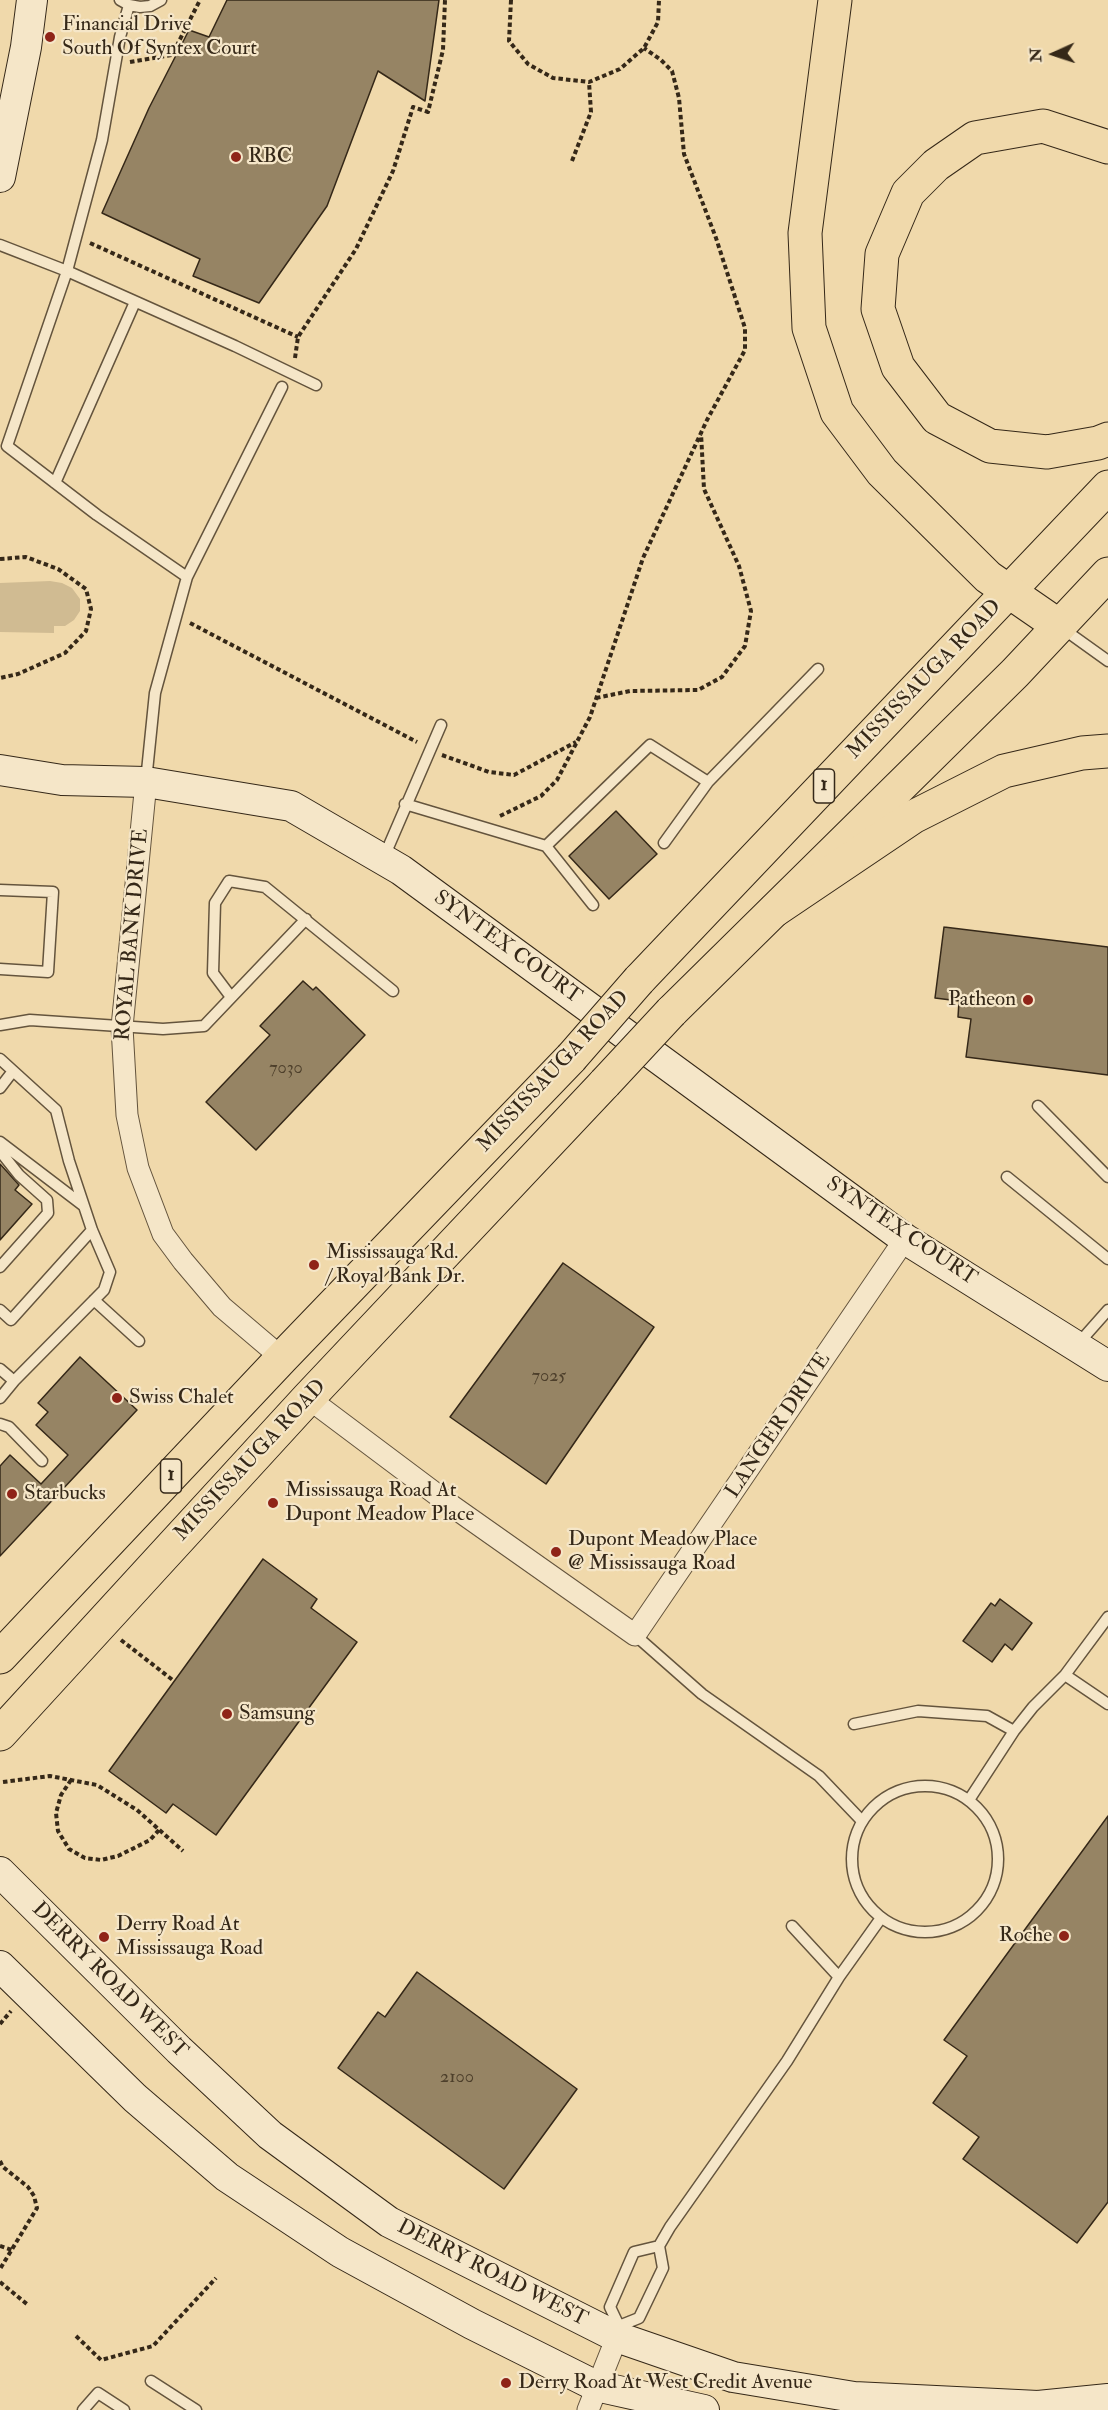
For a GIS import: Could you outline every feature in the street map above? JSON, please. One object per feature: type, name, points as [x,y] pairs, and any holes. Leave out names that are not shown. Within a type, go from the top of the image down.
[{"type":"main road","points":[[0,177],[26,47],[32,0]]},
{"type":"main road","points":[[835,0],[805,233],[809,328],[837,412],[882,472],[988,577],[1059,626]]},
{"type":"main road","points":[[1108,147],[1044,126],[975,138],[936,165],[908,193],[882,254],[878,309],[898,366],[937,418],[990,446],[1047,452],[1108,439]]},
{"type":"main road","name":"MISSISSAUGA ROAD","points":[[0,1658],[282,1358],[570,1058],[639,980],[1108,486]]},
{"type":"main road","name":"MISSISSAUGA ROAD","points":[[0,1734],[308,1398],[671,1012],[1015,673],[1108,574]]},
{"type":"main road","points":[[775,910],[913,818],[1004,771],[1082,753],[1108,751]]},
{"type":"main road","name":"SYNTEX COURT","points":[[0,770],[62,780],[146,782],[291,806],[401,870],[905,1239],[1108,1366]]},
{"type":"main road","points":[[2,1768],[37,1695]]},
{"type":"main road","name":"DERRY ROAD WEST","points":[[2,1871],[179,2050],[270,2135],[389,2222],[618,2331],[733,2377],[854,2397],[1038,2406],[1108,2399]]},
{"type":"main road","points":[[0,1966],[135,2098],[238,2186],[340,2252],[472,2324],[592,2398],[704,2410]]},
{"type":"street","name":"ROYAL BANK DRIVE","points":[[146,782],[122,1027],[127,1115],[138,1168],[163,1234],[183,1261],[222,1307],[282,1358]]},
{"type":"street","name":"LANGER DRIVE","points":[[635,1635],[905,1239]]},
{"type":"street","points":[[308,1398],[452,1506],[635,1635]]},
{"type":"street","points":[[592,2398],[618,2331]]},
{"type":"lane","points":[[160,0],[150,6],[140,7],[124,2],[102,140],[67,271],[7,446],[97,515],[187,577]]},
{"type":"lane","points":[[0,245],[67,271],[316,385]]},
{"type":"lane","points":[[55,483],[135,302]]},
{"type":"lane","points":[[146,782],[155,693],[187,577],[282,387]]},
{"type":"lane","points":[[1059,626],[1108,661]]},
{"type":"lane","points":[[664,843],[708,782],[818,669]]},
{"type":"lane","points":[[383,860],[405,804],[441,725]]},
{"type":"lane","points":[[546,846],[650,745],[708,782]]},
{"type":"lane","points":[[405,804],[546,846],[593,905]]},
{"type":"lane","points":[[231,998],[213,974],[215,903],[229,881],[265,887],[393,991]]},
{"type":"lane","points":[[0,890],[53,892],[48,972],[0,969]]},
{"type":"lane","points":[[0,1025],[30,1020],[174,1029],[204,1026],[306,919]]},
{"type":"lane","points":[[0,1059],[56,1110],[84,1206],[110,1272],[104,1290],[0,1398]]},
{"type":"lane","points":[[0,1088],[13,1071]]},
{"type":"lane","points":[[1038,1106],[1108,1177]]},
{"type":"lane","points":[[0,1142],[84,1206]]},
{"type":"lane","points":[[0,1151],[20,1175],[47,1200],[48,1213],[0,1267]]},
{"type":"lane","points":[[1007,1177],[1108,1259]]},
{"type":"lane","points":[[0,1310],[11,1320],[92,1230]]},
{"type":"lane","points":[[94,1300],[139,1341]]},
{"type":"lane","points":[[1077,1345],[1108,1310]]},
{"type":"lane","points":[[0,1369],[14,1382]]},
{"type":"lane","points":[[0,1424],[9,1427],[42,1461]]},
{"type":"lane","points":[[969,1800],[1014,1731],[1033,1707],[1065,1675],[1108,1617]]},
{"type":"lane","points":[[635,1635],[702,1694],[819,1776],[862,1821]]},
{"type":"lane","points":[[1065,1675],[1108,1704]]},
{"type":"lane","points":[[854,1724],[918,1711],[987,1716],[1014,1731]]},
{"type":"lane","points":[[931,1786],[951,1790],[969,1800],[984,1817],[994,1837],[998,1860],[994,1882],[983,1903],[967,1919],[946,1929],[924,1932],[901,1928],[881,1918],[868,1905],[853,1873],[852,1855],[855,1838],[862,1821],[883,1799],[910,1787],[931,1786]]},
{"type":"lane","points":[[659,2246],[634,2252],[610,2307],[618,2331],[639,2318],[663,2268],[659,2246],[676,2218],[787,2061],[839,1977],[881,1918]]},
{"type":"lane","points":[[792,1926],[839,1977]]},
{"type":"lane","points":[[151,2381],[196,2410]]},
{"type":"lane","points":[[83,2410],[98,2392],[124,2410]]},
{"type":"path","points":[[128,62],[172,55],[200,0]]},
{"type":"path","points":[[293,374],[298,337],[356,249],[393,171],[413,107],[428,112],[443,50],[445,0]]},
{"type":"path","points":[[511,0],[509,41],[528,64],[553,78],[589,82],[620,69],[644,48],[658,22],[659,0]]},
{"type":"path","points":[[481,826],[541,796],[557,780],[590,717],[642,558],[701,432],[745,350],[745,328],[716,238],[684,154],[679,98],[672,71],[644,48]]},
{"type":"path","points":[[572,162],[591,112],[589,82]]},
{"type":"path","points":[[88,242],[298,337]]},
{"type":"path","points":[[595,698],[630,691],[698,690],[722,677],[745,646],[751,611],[739,566],[704,489],[701,432]]},
{"type":"path","points":[[0,558],[26,557],[58,569],[86,589],[91,609],[86,631],[64,653],[18,674],[0,678]]},
{"type":"path","points":[[175,616],[450,759],[479,769],[514,775],[577,742]]},
{"type":"path","points":[[101,1625],[174,1681]]},
{"type":"path","points":[[2,1768],[97,1785],[137,1810],[183,1851]]},
{"type":"path","points":[[71,1780],[61,1795],[56,1813],[58,1831],[69,1850],[85,1858],[101,1860],[118,1856],[150,1840],[159,1830]]},
{"type":"path","points":[[0,2024],[12,2010]]},
{"type":"path","points":[[0,2161],[3,2167],[28,2187],[34,2196],[37,2208],[0,2269]]},
{"type":"path","points":[[0,2246],[12,2250]]},
{"type":"path","points":[[76,2336],[101,2360],[153,2346],[216,2278]]},
{"type":"path","points":[[0,2282],[28,2305]]},
{"type":"shaded area","points":[[50,581],[72,588],[80,599],[80,611],[74,620],[65,626],[54,626],[54,633],[0,632],[0,583]]},
{"type":"building","name":"RBC","points":[[227,0],[439,0],[425,101],[378,71],[327,206],[259,303],[193,276],[200,259],[102,213],[149,108],[189,30],[209,37]]},
{"type":"building","points":[[616,811],[657,854],[609,899],[569,856]]},
{"type":"building","name":"Patheon","points":[[944,927],[1108,947],[1108,1075],[966,1057],[971,1019],[958,1017],[959,1001],[935,998]]},
{"type":"building","points":[[303,981],[313,990],[316,987],[365,1035],[256,1150],[206,1102],[270,1035],[260,1026]]},
{"type":"building","points":[[0,1164],[19,1185],[15,1190],[32,1204],[0,1240]]},
{"type":"building","points":[[563,1263],[654,1327],[546,1484],[450,1417]]},
{"type":"building","points":[[80,1357],[137,1410],[0,1556],[0,1466],[10,1455],[41,1484],[68,1455],[36,1425],[48,1412],[38,1403]]},
{"type":"building","name":"Samsung","points":[[263,1559],[317,1599],[311,1608],[357,1642],[216,1835],[173,1804],[166,1813],[109,1771]]},
{"type":"building","points":[[1000,1599],[1032,1623],[1012,1650],[1005,1644],[992,1662],[963,1641],[991,1603],[995,1606]]},
{"type":"building","name":"Roche","points":[[1108,1816],[1108,2202],[1077,2243],[963,2159],[979,2137],[933,2103],[967,2056],[944,2040]]},
{"type":"building","points":[[417,1972],[577,2089],[504,2189],[338,2068],[378,2012],[385,2017]]},
{"type":"place","name":"Financial Drive South Of Syntex Court","points":[[50,37]]},
{"type":"place","name":"RBC","points":[[236,157]]},
{"type":"place","name":"Patheon","points":[[1028,1000]]},
{"type":"place","name":"Mississauga Rd. / Royal Bank Dr.","points":[[314,1265]]},
{"type":"place","name":"Swiss Chalet","points":[[117,1398]]},
{"type":"place","name":"Starbucks","points":[[12,1494]]},
{"type":"place","name":"Mississauga Road At Dupont Meadow Place","points":[[273,1503]]},
{"type":"place","name":"Dupont Meadow Place @ Mississauga Road","points":[[556,1552]]},
{"type":"place","name":"Samsung","points":[[227,1714]]},
{"type":"place","name":"Roche","points":[[1064,1936]]},
{"type":"place","name":"Derry Road At Mississauga Road","points":[[104,1937]]},
{"type":"place","name":"Derry Road At West Credit Avenue","points":[[506,2383]]}]
